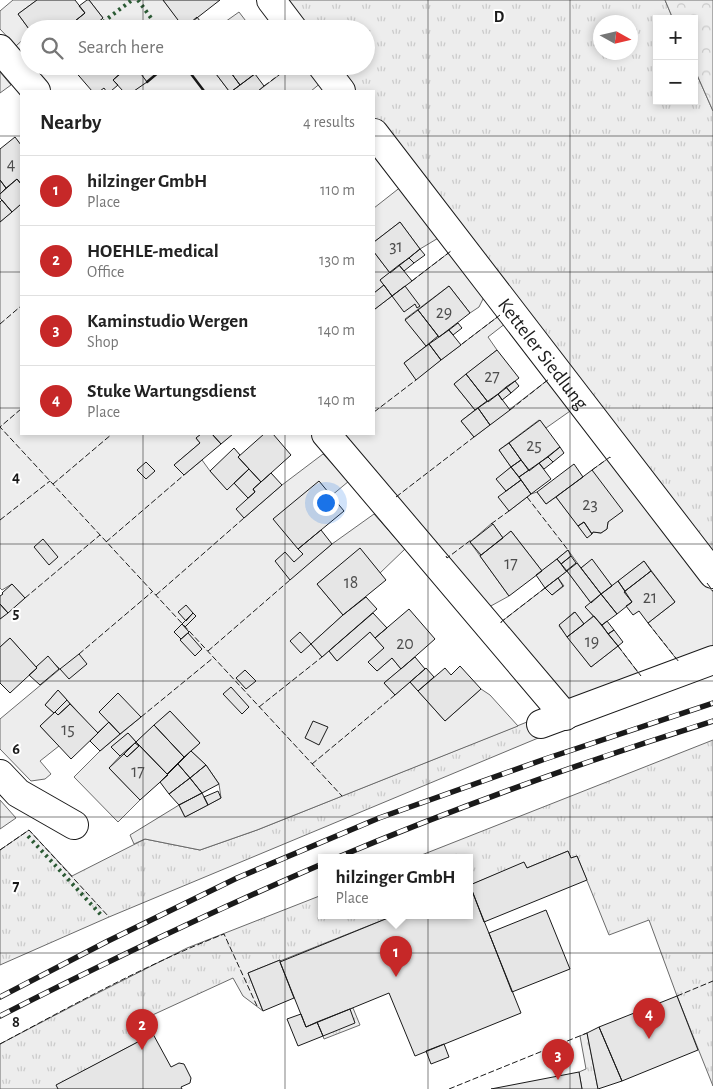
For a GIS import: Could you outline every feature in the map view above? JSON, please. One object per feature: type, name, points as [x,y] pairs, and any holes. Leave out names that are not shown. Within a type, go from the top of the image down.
[{"type":"street","points":[[271,0],[286,20]]},
{"type":"street","points":[[0,49],[20,72]]},
{"type":"street","points":[[22,75],[35,90]]},
{"type":"street","points":[[329,75],[340,90]]},
{"type":"street","name":"Ketteler Siedlung","points":[[375,134],[713,574]]},
{"type":"street","points":[[327,435],[553,720],[713,660]]},
{"type":"street","points":[[0,774],[18,794],[74,825]]},
{"type":"green space","points":[[281,0],[665,0],[671,15],[653,15],[653,105],[698,105],[698,77],[713,111],[713,561],[375,122],[375,90],[350,90],[338,75],[375,75],[375,20],[296,20]]},
{"type":"green space","points":[[665,0],[713,0],[713,111],[698,77],[698,15],[671,15]]},
{"type":"green space","points":[[537,718],[543,736],[109,917],[0,965],[0,850],[29,830],[72,876],[145,839],[200,850],[257,830]]},
{"type":"green space","points":[[713,740],[713,1086],[649,920],[609,935],[577,856],[571,858],[568,851],[527,868],[524,863],[473,884],[473,854],[424,854]]},
{"type":"green space","points":[[318,897],[318,919],[385,919],[248,973],[263,1011],[243,996],[233,978],[146,1018],[153,1034],[57,1085],[58,1089],[0,1089],[0,1044],[187,948]]},
{"type":"green space","points":[[353,1008],[360,1025],[324,1039],[323,1036]]},
{"type":"green space","points":[[587,1033],[598,1089],[582,1089],[579,1072],[586,1069],[580,1036]]},
{"type":"shaded area","points":[[13,0],[37,0],[18,14],[22,20],[20,20],[20,42],[16,46],[0,29],[0,11]]},
{"type":"shaded area","points":[[89,0],[163,0],[179,20],[101,20],[103,18]]},
{"type":"shaded area","points":[[239,12],[245,20],[228,20]]},
{"type":"shaded area","points":[[0,72],[11,85],[0,93]]},
{"type":"shaded area","points":[[142,75],[217,75],[228,90],[135,90],[146,81]]},
{"type":"shaded area","points":[[279,75],[316,75],[322,82],[312,90],[259,90]]},
{"type":"shaded area","points":[[402,186],[440,237],[420,249],[400,222],[375,241],[375,207]]},
{"type":"shaded area","points":[[20,205],[20,435],[200,435],[196,438],[200,443],[174,465],[184,475],[202,460],[227,489],[234,483],[248,498],[244,518],[282,485],[323,454],[349,481],[331,496],[274,519],[303,554],[290,579],[332,544],[374,514],[405,549],[380,573],[360,549],[317,584],[343,615],[311,644],[322,657],[329,651],[337,661],[370,632],[384,648],[369,662],[377,671],[392,658],[401,669],[384,683],[395,695],[410,682],[445,721],[481,689],[490,695],[518,726],[257,830],[200,850],[145,839],[134,844],[130,835],[179,805],[185,817],[221,798],[219,784],[206,765],[191,751],[200,743],[170,711],[136,742],[128,733],[112,747],[120,756],[109,768],[140,800],[118,822],[74,777],[100,751],[141,717],[99,712],[109,722],[97,733],[58,690],[45,705],[54,713],[40,726],[59,746],[40,761],[51,774],[45,779],[31,781],[0,749],[0,719],[60,669],[48,657],[36,667],[10,638],[0,647],[0,619],[25,598],[12,584],[2,590],[0,588],[0,222]]},
{"type":"shaded area","points":[[451,251],[485,295],[479,307],[470,313],[449,286],[405,319],[426,346],[404,363],[416,379],[500,315],[506,323],[488,337],[497,350],[454,384],[475,410],[461,421],[474,437],[549,379],[573,409],[546,428],[539,420],[499,450],[511,467],[497,479],[506,491],[509,511],[531,494],[537,492],[546,504],[556,497],[587,537],[593,532],[601,533],[607,529],[608,522],[592,470],[610,457],[713,592],[713,653],[681,665],[648,623],[675,602],[644,561],[612,586],[592,560],[581,568],[568,550],[542,571],[511,531],[503,538],[492,523],[470,542],[509,596],[489,607],[343,435],[375,435],[375,309]]},
{"type":"shaded area","points":[[375,253],[390,273],[380,280],[384,285],[375,292]]},
{"type":"shaded area","points":[[567,571],[591,603],[586,607],[593,616],[584,624],[574,612],[559,626],[591,667],[618,646],[643,679],[572,704],[501,622],[545,588],[552,595],[564,586],[558,578]]},
{"type":"shaded area","points":[[0,800],[16,818],[0,829]]},
{"type":"building","points":[[37,0],[75,0],[85,13],[76,20],[22,20],[18,14]]},
{"type":"building","points":[[89,0],[103,18],[101,20],[76,20],[85,13],[79,6]]},
{"type":"building","points":[[163,0],[220,0],[194,20],[178,20]]},
{"type":"building","points":[[78,75],[119,75],[113,80],[118,85],[112,90],[105,90],[104,88],[101,90],[91,90]]},
{"type":"building","points":[[118,75],[142,75],[147,82],[135,90],[122,90],[113,80]]},
{"type":"building","points":[[217,75],[233,75],[240,85],[233,90],[228,90]]},
{"type":"building","points":[[233,75],[253,75],[240,85]]},
{"type":"building","points":[[254,75],[256,75],[264,86],[259,90],[233,90]]},
{"type":"building","points":[[15,137],[20,144],[20,183],[17,179],[6,188],[0,180],[0,149]]},
{"type":"building","points":[[17,179],[20,183],[20,205],[12,212],[0,198],[0,194]]},
{"type":"building","points":[[0,180],[6,188],[0,194]]},
{"type":"building","points":[[2,200],[12,212],[0,222],[0,202]]},
{"type":"building","points":[[400,222],[420,249],[390,273],[375,253],[375,241]]},
{"type":"building","points":[[420,249],[425,255],[414,263],[409,258]]},
{"type":"building","points":[[409,258],[414,263],[404,271],[399,265]]},
{"type":"building","points":[[399,265],[412,281],[392,296],[380,280]]},
{"type":"building","points":[[384,285],[392,296],[375,309],[375,292]]},
{"type":"building","points":[[405,286],[420,306],[417,308],[415,304],[404,312],[392,296]]},
{"type":"building","points":[[449,286],[470,313],[439,337],[418,310]]},
{"type":"building","points":[[418,310],[438,336],[426,346],[405,320]]},
{"type":"building","points":[[458,323],[462,328],[453,335],[449,330]]},
{"type":"building","points":[[449,330],[461,345],[441,360],[429,344]]},
{"type":"building","points":[[429,344],[441,360],[416,380],[404,363]]},
{"type":"building","points":[[497,350],[519,378],[488,402],[466,374]]},
{"type":"building","points":[[466,374],[487,401],[475,410],[454,384]]},
{"type":"building","points":[[515,381],[519,386],[511,393],[506,387]]},
{"type":"building","points":[[506,387],[511,393],[502,400],[498,394]]},
{"type":"building","points":[[498,394],[510,410],[490,425],[478,408]]},
{"type":"building","points":[[478,408],[490,425],[474,437],[461,421]]},
{"type":"building","points":[[540,420],[560,447],[529,471],[509,443]]},
{"type":"building","points":[[200,435],[213,435],[221,444],[184,475],[174,465],[200,443],[196,438]]},
{"type":"building","points":[[213,435],[232,435],[221,444]]},
{"type":"building","points":[[263,435],[274,435],[291,455],[261,482],[238,457]]},
{"type":"building","points":[[509,443],[521,460],[511,467],[499,450]]},
{"type":"building","points":[[560,447],[564,453],[553,462],[548,457]]},
{"type":"building","points":[[234,448],[240,455],[238,457],[249,469],[227,490],[210,471]]},
{"type":"building","points":[[548,457],[553,462],[544,469],[539,463]]},
{"type":"building","points":[[521,460],[529,470],[519,477],[511,467]]},
{"type":"building","points":[[146,462],[155,471],[146,479],[137,470]]},
{"type":"building","points":[[539,463],[551,479],[531,494],[519,477]]},
{"type":"building","points":[[574,464],[583,477],[546,504],[537,492]]},
{"type":"building","points":[[511,467],[521,480],[506,491],[496,479]]},
{"type":"building","points":[[249,469],[261,482],[253,489],[255,492],[248,498],[234,483]]},
{"type":"building","points":[[592,470],[623,511],[608,522],[607,529],[601,533],[593,532],[592,534],[584,522],[578,526],[556,497]]},
{"type":"building","points":[[271,473],[282,485],[244,518],[236,509],[255,492],[253,489]]},
{"type":"building","points":[[521,480],[531,494],[509,511],[498,497]]},
{"type":"building","points":[[319,481],[344,511],[298,549],[273,519]]},
{"type":"building","points":[[584,522],[592,534],[587,538],[578,526]]},
{"type":"building","points":[[493,524],[503,538],[481,555],[470,542]]},
{"type":"building","points":[[321,530],[332,544],[290,580],[275,561],[285,552],[294,562],[303,554],[298,549]]},
{"type":"building","points":[[511,531],[542,571],[509,596],[480,556]]},
{"type":"building","points":[[43,539],[58,557],[49,565],[34,547]]},
{"type":"building","points":[[360,548],[386,580],[343,615],[317,584]]},
{"type":"building","points":[[568,550],[571,556],[561,564],[557,559]]},
{"type":"building","points":[[571,556],[576,563],[566,571],[561,564]]},
{"type":"building","points":[[557,559],[567,571],[545,588],[536,575]]},
{"type":"building","points":[[592,559],[612,586],[601,594],[581,568]]},
{"type":"building","points":[[644,561],[651,571],[625,591],[618,581]]},
{"type":"building","points":[[577,563],[601,594],[591,603],[567,571]]},
{"type":"building","points":[[651,571],[675,602],[648,623],[639,611],[633,615],[626,606],[632,602],[624,592]]},
{"type":"building","points":[[558,578],[563,586],[552,595],[545,588]]},
{"type":"building","points":[[618,581],[632,602],[617,614],[601,594]]},
{"type":"building","points":[[12,584],[25,598],[8,613],[0,604],[0,596]]},
{"type":"building","points":[[601,594],[617,614],[602,625],[585,607]]},
{"type":"building","points":[[366,597],[377,609],[322,657],[311,644]]},
{"type":"building","points":[[0,604],[8,613],[0,619]]},
{"type":"building","points":[[186,605],[193,613],[186,621],[178,612]]},
{"type":"building","points":[[409,609],[435,639],[401,669],[392,658],[377,671],[368,662],[384,648],[375,638]]},
{"type":"building","points":[[575,612],[584,624],[567,637],[559,625]]},
{"type":"building","points":[[193,613],[196,616],[185,627],[182,624]]},
{"type":"building","points":[[373,613],[387,628],[375,638],[370,632],[337,661],[329,651]]},
{"type":"building","points":[[594,616],[618,646],[591,667],[567,637]]},
{"type":"building","points":[[607,621],[614,630],[608,634],[602,625]]},
{"type":"building","points":[[182,624],[189,632],[181,639],[174,632]]},
{"type":"building","points":[[614,630],[623,642],[618,646],[608,634]]},
{"type":"building","points":[[300,632],[311,644],[301,653],[290,641]]},
{"type":"building","points":[[188,633],[202,649],[195,656],[180,640]]},
{"type":"building","points":[[10,638],[37,668],[10,693],[0,683],[0,647]]},
{"type":"building","points":[[79,654],[87,664],[69,679],[60,669]]},
{"type":"building","points":[[48,656],[59,669],[40,685],[29,675]]},
{"type":"building","points":[[415,657],[425,669],[395,695],[384,683]]},
{"type":"building","points":[[460,666],[481,689],[445,721],[418,691],[445,668],[451,675]]},
{"type":"building","points":[[426,668],[434,677],[418,691],[410,682]]},
{"type":"building","points":[[245,670],[256,681],[246,689],[236,678]]},
{"type":"building","points":[[231,687],[249,707],[242,714],[223,694]]},
{"type":"building","points":[[58,690],[67,700],[54,713],[45,705]]},
{"type":"building","points":[[118,693],[141,717],[120,734],[99,712]]},
{"type":"building","points":[[67,700],[70,704],[58,715],[55,712]]},
{"type":"building","points":[[70,704],[98,733],[71,759],[40,726],[55,712],[58,715]]},
{"type":"building","points":[[170,711],[200,743],[184,757],[154,725]]},
{"type":"building","points":[[313,721],[328,727],[319,745],[305,738]]},
{"type":"building","points":[[109,722],[120,734],[100,751],[90,741]]},
{"type":"building","points":[[154,725],[184,757],[167,774],[136,742]]},
{"type":"building","points":[[128,733],[136,742],[120,756],[111,747]]},
{"type":"building","points":[[136,742],[168,775],[140,800],[109,768],[124,754],[127,757],[139,746]]},
{"type":"building","points":[[135,743],[139,746],[127,757],[124,754]]},
{"type":"building","points":[[191,751],[206,765],[190,778],[178,764]]},
{"type":"building","points":[[178,764],[190,778],[169,794],[160,782]]},
{"type":"building","points":[[206,765],[219,784],[202,793],[190,778]]},
{"type":"building","points":[[190,778],[202,793],[179,805],[169,794]]},
{"type":"building","points":[[218,791],[221,798],[208,805],[204,797]]},
{"type":"building","points":[[202,793],[208,805],[185,817],[179,805]]},
{"type":"building","points":[[568,851],[571,858],[577,856],[587,880],[484,922],[473,893],[473,884],[524,862],[527,868]]},
{"type":"building","points":[[473,893],[521,1013],[415,1056],[389,993],[306,1027],[280,962],[386,919],[473,919]]},
{"type":"building","points":[[546,910],[570,969],[512,992],[489,933]]},
{"type":"building","points":[[280,960],[294,998],[263,1011],[248,973]]},
{"type":"building","points":[[677,996],[698,1050],[622,1081],[599,1027]]},
{"type":"building","points":[[350,1009],[355,1023],[323,1036],[317,1022]]},
{"type":"building","points":[[301,1014],[306,1027],[317,1022],[323,1036],[298,1046],[287,1019]]},
{"type":"building","points":[[599,1027],[622,1081],[598,1089],[587,1033]]},
{"type":"building","points":[[153,1034],[171,1067],[179,1063],[184,1064],[191,1078],[190,1083],[181,1087],[182,1089],[58,1089],[56,1085]]},
{"type":"building","points":[[444,1044],[449,1057],[431,1064],[426,1051]]},
{"type":"building","points":[[579,1072],[582,1089],[491,1089]]},
{"type":"railway","points":[[0,997],[108,941],[237,878],[379,818],[545,759],[713,703]]},
{"type":"railway","points":[[346,854],[523,785],[713,721]]},
{"type":"railway","points":[[0,1016],[160,937],[318,866]]},
{"type":"hedge","points":[[106,20],[132,0]]},
{"type":"hedge","points":[[138,0],[152,20]]},
{"type":"hedge","points":[[28,836],[103,917]]},
{"type":"fence","points":[[264,86],[279,75]]},
{"type":"fence","points":[[412,281],[451,251]]},
{"type":"fence","points":[[0,324],[20,307]]},
{"type":"fence","points":[[462,344],[500,315]]},
{"type":"fence","points":[[510,410],[549,379]]},
{"type":"fence","points":[[375,411],[416,380]]},
{"type":"fence","points":[[20,410],[0,427],[342,796]]},
{"type":"fence","points":[[53,484],[111,435]]},
{"type":"fence","points":[[396,497],[474,437]]},
{"type":"fence","points":[[592,470],[611,458]]},
{"type":"fence","points":[[106,542],[184,475]]},
{"type":"fence","points":[[0,520],[50,481]]},
{"type":"fence","points":[[527,497],[568,550]]},
{"type":"fence","points":[[491,524],[509,511]]},
{"type":"fence","points":[[156,595],[244,518]]},
{"type":"fence","points":[[25,598],[100,535]]},
{"type":"fence","points":[[446,556],[447,558],[471,540]]},
{"type":"fence","points":[[208,651],[290,580]]},
{"type":"fence","points":[[707,583],[713,591]]},
{"type":"fence","points":[[501,623],[545,588]]},
{"type":"fence","points":[[79,654],[152,592]]},
{"type":"fence","points":[[648,623],[679,662]]},
{"type":"fence","points":[[618,646],[641,676]]},
{"type":"fence","points":[[259,707],[322,657]]},
{"type":"fence","points":[[141,717],[213,658]]},
{"type":"fence","points":[[312,764],[395,695]]},
{"type":"fence","points":[[0,850],[29,830],[109,917]]},
{"type":"fence","points":[[0,1044],[167,958],[224,934],[257,1006]]},
{"type":"fence","points":[[677,996],[713,981]]},
{"type":"fence","points":[[449,1089],[587,1033]]},
{"type":"wall","points":[[147,82],[155,75]]},
{"type":"wall","points":[[192,75],[203,90]]},
{"type":"place","name":"hilzinger GmbH","points":[[396,977]]},
{"type":"place","name":"Stuke Wartungsdienst","points":[[649,1039]]},
{"type":"place","name":"HOEHLE-medical","points":[[142,1050]]},
{"type":"place","name":"Kaminstudio Wergen","points":[[558,1080]]}]
